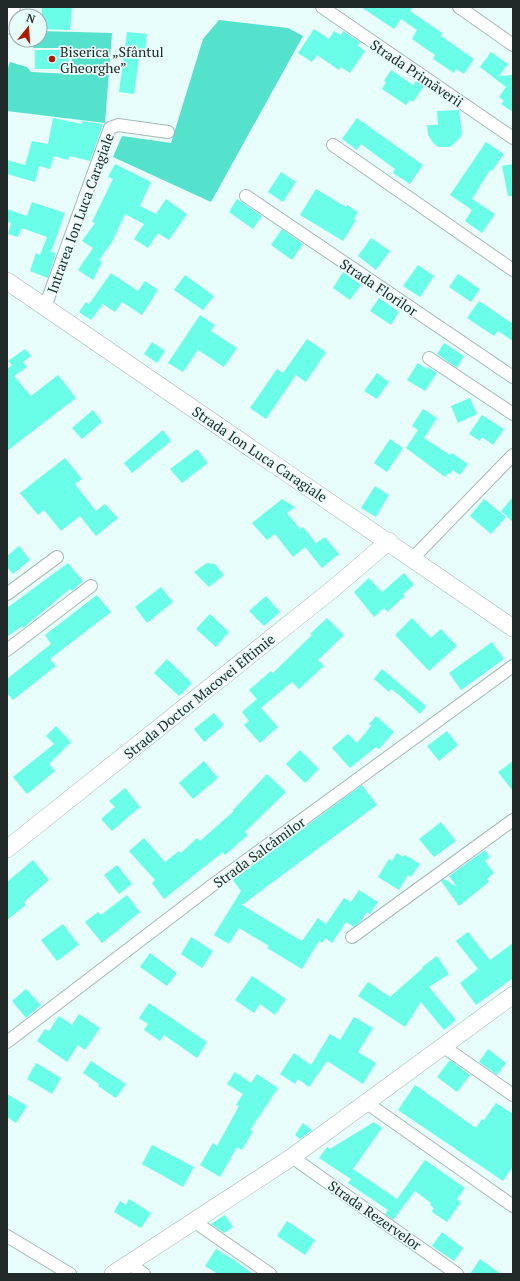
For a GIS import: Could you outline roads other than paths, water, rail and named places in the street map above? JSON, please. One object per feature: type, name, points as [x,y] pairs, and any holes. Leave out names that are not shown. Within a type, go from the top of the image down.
[{"type":"street","points":[[7,28],[14,7]]},
{"type":"street","name":"Strada Primăverii","points":[[322,7],[513,138]]},
{"type":"street","points":[[459,7],[513,45]]},
{"type":"street","name":"Intrarea Ion Luca Caragiale","points":[[46,308],[110,128],[118,125],[168,132]]},
{"type":"street","points":[[333,145],[513,270]]},
{"type":"street","name":"Strada Florilor","points":[[246,196],[513,377]]},
{"type":"street","name":"Strada Ion Luca Caragiale","points":[[7,281],[389,541],[513,628]]},
{"type":"street","points":[[429,358],[513,414]]},
{"type":"street","points":[[413,558],[513,455]]},
{"type":"street","name":"Strada Doctor Macovei Eftimie","points":[[7,849],[334,588],[389,541]]},
{"type":"street","points":[[7,594],[57,557]]},
{"type":"street","points":[[7,650],[91,586]]},
{"type":"street","name":"Strada Salcâmilor","points":[[7,1042],[210,887],[513,666]]},
{"type":"street","points":[[352,937],[513,820]]},
{"type":"street","points":[[114,1274],[292,1157],[513,995]]},
{"type":"street","points":[[444,1047],[513,1095]]},
{"type":"street","points":[[367,1103],[513,1206]]},
{"type":"street","name":"Strada Rezervelor","points":[[292,1157],[458,1274]]},
{"type":"street","points":[[195,1222],[270,1274]]},
{"type":"street","points":[[7,1236],[70,1274]]},
{"type":"street","points":[[130,1264],[144,1274]]},
{"type":"place","name":"Biserica „Sfântul Gheorghe”","points":[[52,59]]}]
